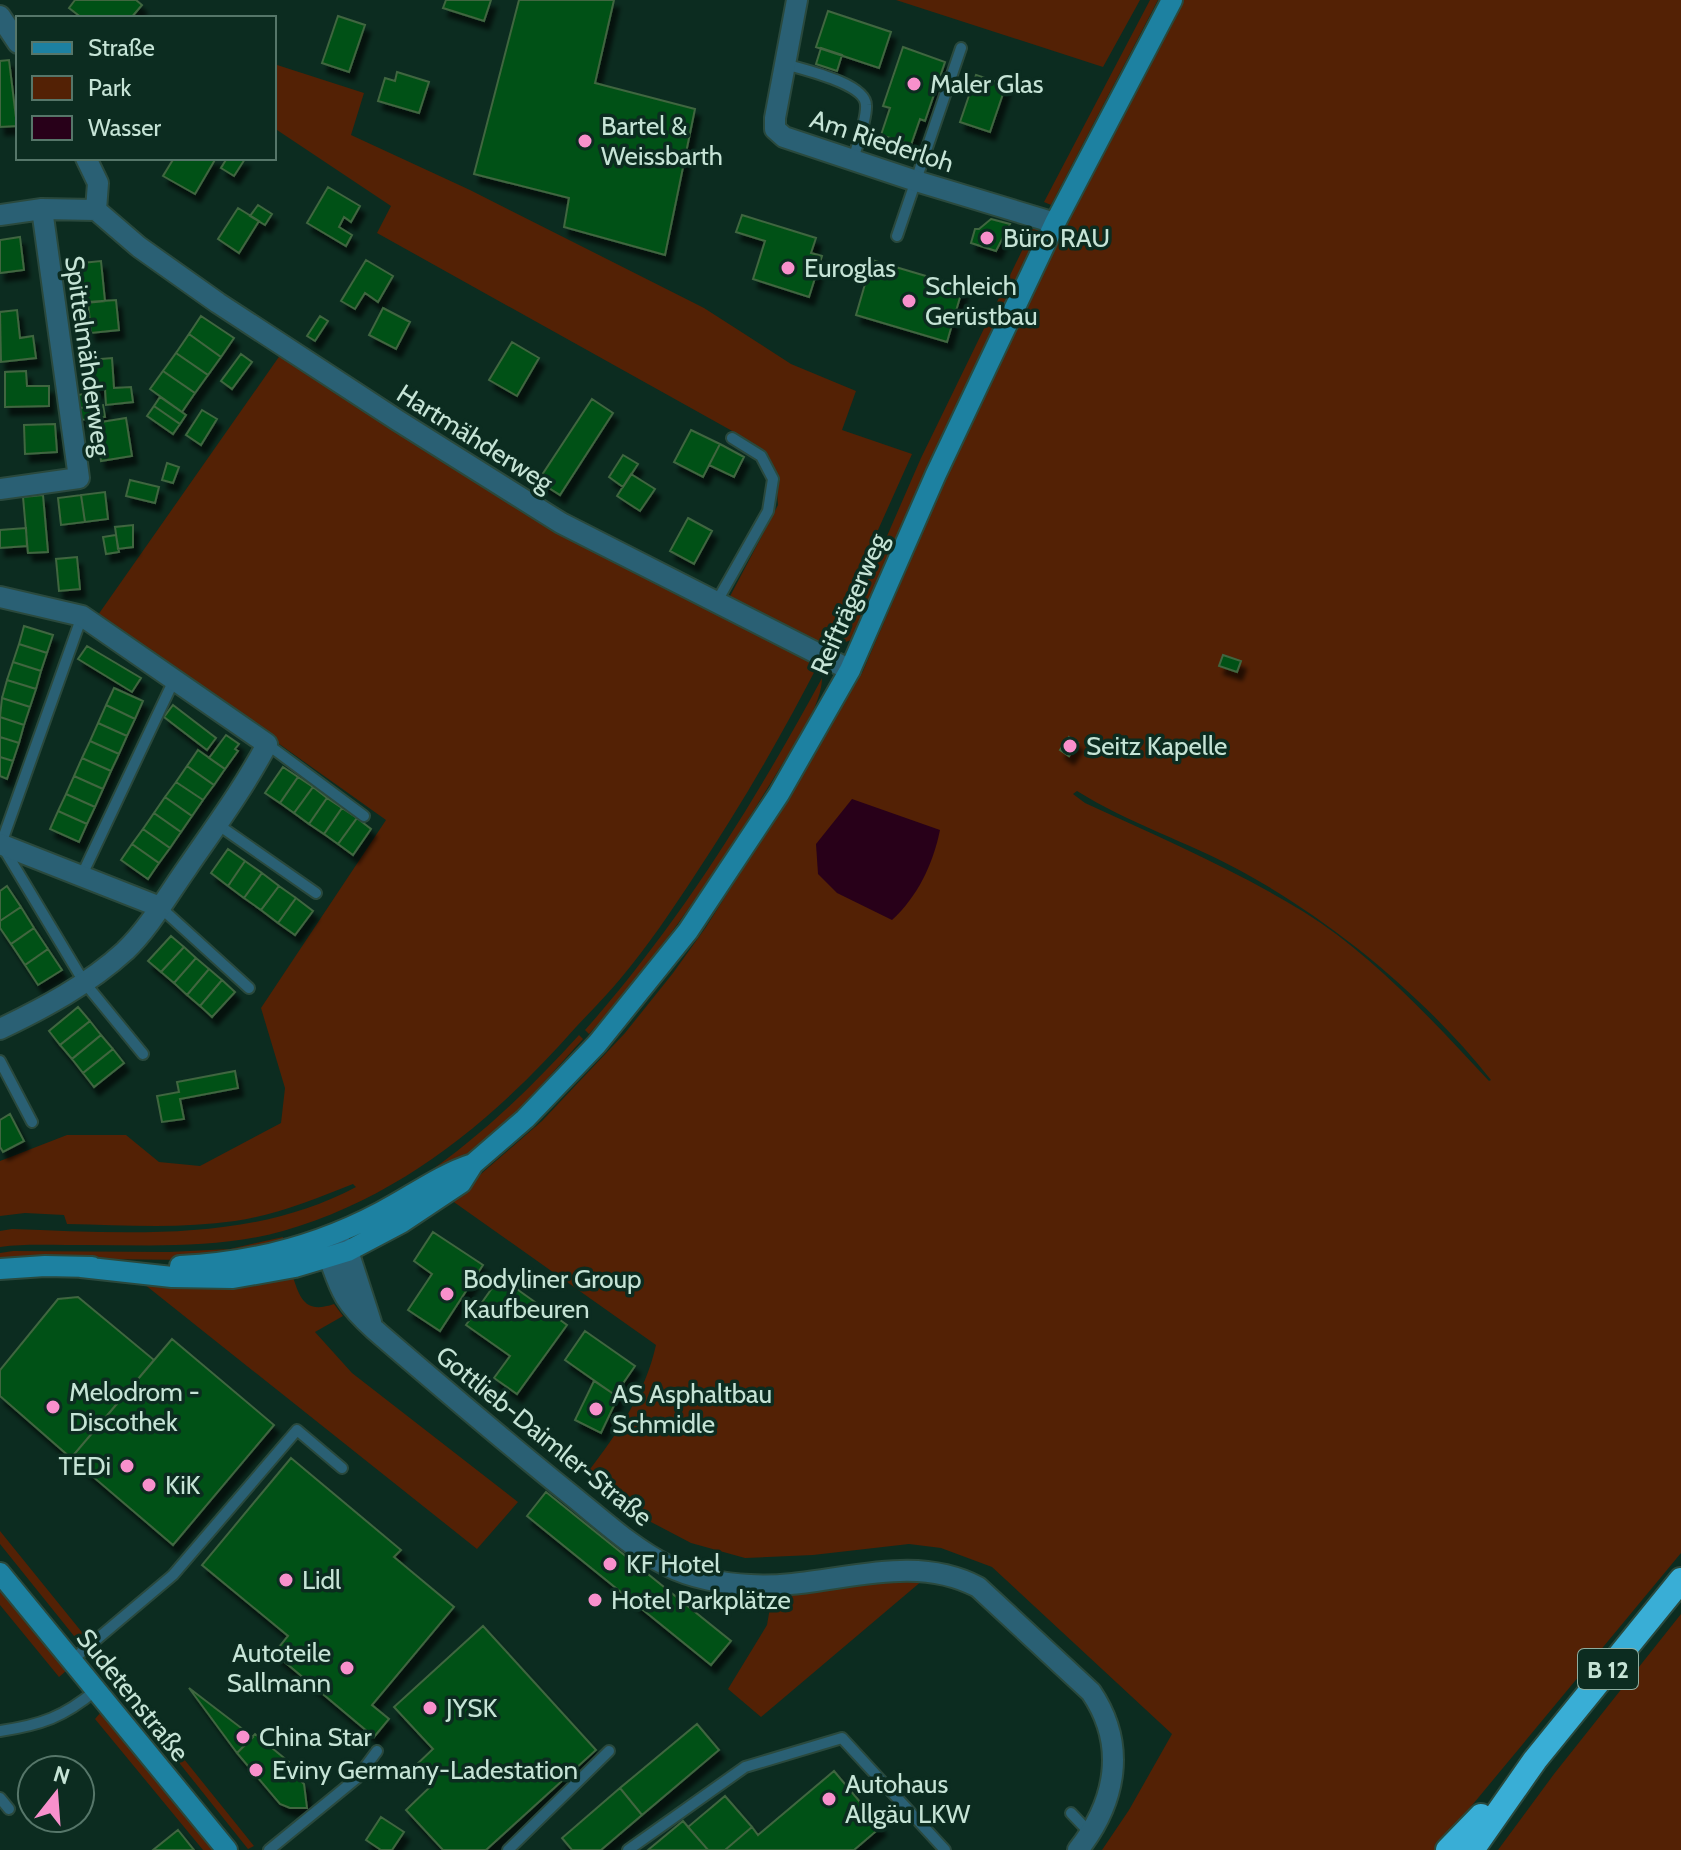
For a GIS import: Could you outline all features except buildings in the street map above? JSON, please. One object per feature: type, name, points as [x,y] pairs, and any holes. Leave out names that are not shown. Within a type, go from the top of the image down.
[{"type":"highway","name":"B 12","points":[[1472,1850],[1535,1760],[1681,1580]]},
{"type":"highway","name":"B 12","points":[[1488,1850],[1535,1760]]},
{"type":"highway","points":[[1448,1850],[1535,1760]]},
{"type":"street","name":"Am Riederloh","points":[[797,0],[775,129],[784,137],[1055,223]]},
{"type":"street","name":"Reifträgerweg","points":[[81,1267],[172,1277],[233,1278],[338,1254],[401,1223],[461,1183],[473,1164],[525,1119],[587,1055],[679,943],[779,794],[850,670],[936,474],[1055,223],[1172,0]]},
{"type":"street","points":[[0,16],[16,40]]},
{"type":"street","points":[[0,215],[42,209],[96,210],[98,183],[87,160]]},
{"type":"street","name":"Spittelmähderweg","points":[[0,489],[79,478],[42,209]]},
{"type":"street","name":"Hartmähderweg","points":[[96,210],[139,247],[218,303],[561,523],[850,670]]},
{"type":"street","points":[[0,597],[82,616],[267,744],[245,785],[160,907],[126,950],[84,982],[0,1029]]},
{"type":"street","points":[[1,844],[160,907]]},
{"type":"street","name":"Reifträgerweg","points":[[0,1269],[192,1265],[232,1261],[290,1249],[331,1236],[380,1213],[450,1171],[473,1164]]},
{"type":"street","points":[[331,1236],[338,1254]]},
{"type":"street","name":"Gottlieb-Daimler-Straße","points":[[338,1254],[342,1294],[375,1330],[523,1456],[628,1540],[669,1567],[750,1585],[915,1569],[959,1577],[978,1587],[1091,1692],[1101,1707],[1112,1737],[1113,1764],[1109,1793],[1084,1842]]},
{"type":"street","name":"Sudetenstraße","points":[[0,1573],[227,1850]]},
{"type":"lane","points":[[897,236],[961,48]]},
{"type":"lane","points":[[785,64],[849,85],[863,95],[866,105],[853,160]]},
{"type":"lane","points":[[716,603],[768,511],[773,479],[761,456],[732,438]]},
{"type":"lane","points":[[82,616],[1,844],[84,982],[143,1054]]},
{"type":"lane","points":[[82,875],[174,680]]},
{"type":"lane","points":[[267,744],[364,816]]},
{"type":"lane","points":[[217,824],[316,893]]},
{"type":"lane","points":[[160,907],[249,988]]},
{"type":"lane","points":[[0,1061],[32,1122]]},
{"type":"lane","points":[[71,1661],[173,1575],[297,1430],[342,1468]]},
{"type":"lane","points":[[0,1731],[53,1720],[96,1690]]},
{"type":"lane","points":[[628,1850],[745,1767],[842,1738],[945,1850]]},
{"type":"lane","points":[[271,1849],[357,1778],[377,1751]]},
{"type":"lane","points":[[508,1850],[609,1751]]},
{"type":"lane","points":[[0,1798],[9,1809]]},
{"type":"lane","points":[[1071,1813],[1084,1842]]},
{"type":"green space","points":[[896,0],[1140,0],[1103,67]]},
{"type":"green space","points":[[1150,0],[1158,0],[1051,205],[1044,202]]},
{"type":"green space","points":[[1184,0],[1681,0],[1681,1553],[1435,1850],[1102,1850],[1129,1810],[1172,1734],[992,1567],[941,1548],[909,1544],[813,1555],[745,1558],[691,1543],[651,1522],[588,1472],[638,1396],[656,1345],[451,1200],[542,1121],[625,1033],[706,927],[787,799],[863,671],[946,478],[1092,172]],"holes":[[[1077,791],[1241,871],[1310,913],[1343,937],[1408,991],[1491,1080],[1402,990],[1330,929],[1251,882],[1085,803],[1073,794]]]},
{"type":"green space","points":[[276,65],[364,93],[351,135],[470,190],[704,308],[791,364],[856,391],[842,430],[912,454],[823,653],[727,602],[778,505],[776,480],[763,452],[734,432],[377,233],[391,206],[276,129]]},
{"type":"green space","points":[[1034,226],[1040,229],[929,463],[851,640],[840,644],[921,458]]},
{"type":"green space","points":[[283,351],[820,661],[729,823],[641,953],[610,991],[513,1092],[480,1123],[444,1150],[368,1198],[283,1231],[256,1237],[202,1244],[0,1247],[0,1231],[12,1229],[144,1232],[231,1226],[274,1218],[316,1205],[356,1187],[353,1184],[265,1215],[193,1225],[67,1224],[64,1215],[25,1213],[0,1216],[0,1161],[67,1135],[126,1135],[159,1162],[200,1166],[281,1123],[285,1088],[261,1008],[386,820],[98,615]]},
{"type":"green space","points":[[822,678],[817,702],[804,728],[732,844],[665,941],[589,1034],[585,1030],[653,947],[714,861],[770,771]]},
{"type":"green space","points":[[579,1035],[583,1039],[530,1098],[487,1139],[444,1169],[422,1177],[504,1111]]},
{"type":"green space","points":[[283,1237],[285,1244],[190,1260],[0,1258],[0,1253],[13,1251],[169,1252],[230,1249]]},
{"type":"green space","points":[[292,1274],[305,1302],[316,1307],[334,1304],[343,1316],[315,1332],[352,1373],[518,1502],[477,1549],[144,1284],[170,1286]]},
{"type":"green space","points":[[0,1531],[85,1636],[78,1641],[0,1544]]},
{"type":"green space","points":[[923,1580],[761,1717],[728,1689],[767,1625],[773,1590]]},
{"type":"green space","points":[[0,1590],[66,1671],[59,1677],[0,1605]]},
{"type":"green space","points":[[1681,1614],[1681,1850],[1498,1850],[1554,1774]]},
{"type":"green space","points":[[97,1651],[254,1846],[248,1849],[93,1655]]},
{"type":"green space","points":[[101,1712],[214,1850],[203,1850],[95,1719]]},
{"type":"water","points":[[852,799],[940,830],[923,879],[892,920],[837,893],[818,874],[816,844]]},
{"type":"place","name":"Maler Glas","points":[[914,84]]},
{"type":"place","name":"Bartel & Weissbarth","points":[[585,141]]},
{"type":"place","name":"Büro RAU","points":[[987,238]]},
{"type":"place","name":"Euroglas","points":[[788,268]]},
{"type":"place","name":"Schleich Gerüstbau","points":[[909,301]]},
{"type":"place","name":"Seitz Kapelle","points":[[1070,746]]},
{"type":"place","name":"Bodyliner Group Kaufbeuren","points":[[447,1294]]},
{"type":"place","name":"Melodrom - Discothek","points":[[53,1407]]},
{"type":"place","name":"AS Asphaltbau Schmidle","points":[[596,1409]]},
{"type":"place","name":"TEDi","points":[[127,1466]]},
{"type":"place","name":"KiK","points":[[149,1485]]},
{"type":"place","name":"KF Hotel","points":[[610,1564]]},
{"type":"place","name":"Lidl","points":[[286,1580]]},
{"type":"place","name":"Hotel Parkplätze","points":[[595,1600]]},
{"type":"place","name":"Autoteile Sallmann","points":[[347,1668]]},
{"type":"place","name":"JYSK","points":[[430,1708]]},
{"type":"place","name":"China Star","points":[[243,1737]]},
{"type":"place","name":"Eviny Germany-Ladestation","points":[[256,1770]]},
{"type":"place","name":"Autohaus Allgäu LKW","points":[[829,1799]]}]
